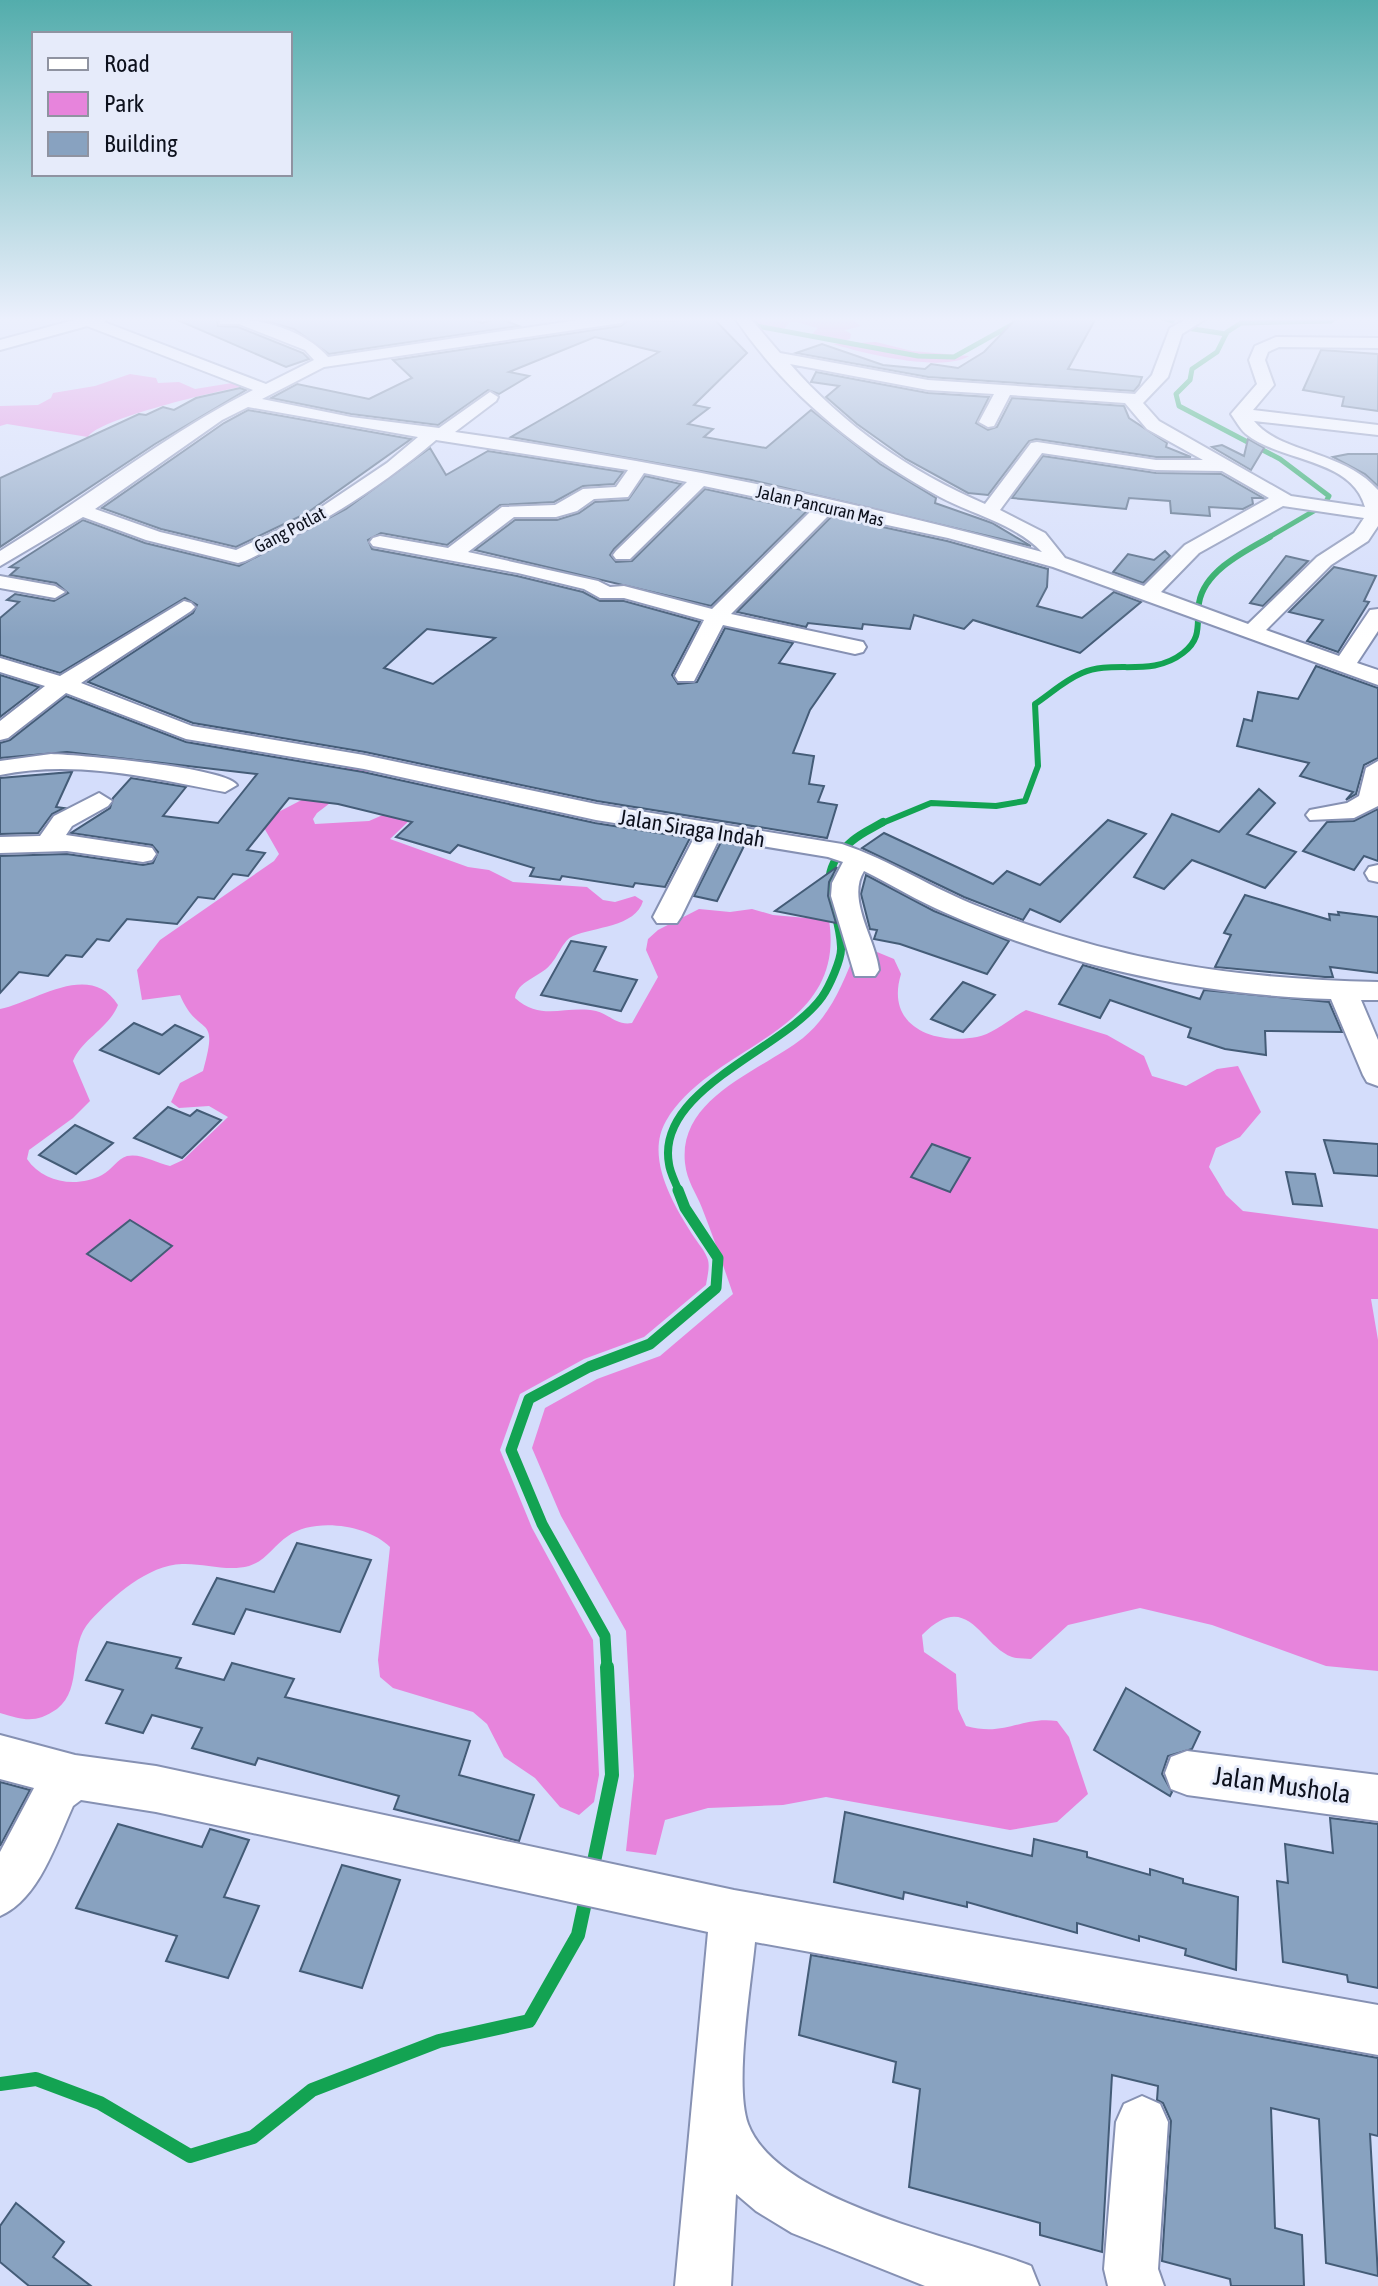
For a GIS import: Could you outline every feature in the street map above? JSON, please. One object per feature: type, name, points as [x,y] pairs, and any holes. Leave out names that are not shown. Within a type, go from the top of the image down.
[{"type":"street","points":[[0,560],[81,510],[206,425]]},
{"type":"street","name":"Jalan Pancuran Mas","points":[[375,425],[438,432],[640,466],[951,533],[1060,563],[1378,678]]},
{"type":"street","name":"Gang Potlat","points":[[81,510],[153,536],[238,557],[315,520],[449,425]]},
{"type":"street","points":[[842,425],[896,464],[964,502],[1043,538],[1060,563]]},
{"type":"street","points":[[1153,425],[1282,496],[1281,500]]},
{"type":"street","points":[[1249,425],[1255,431],[1353,477],[1366,488],[1376,509]]},
{"type":"street","points":[[1332,425],[1378,430]]},
{"type":"street","points":[[989,512],[1037,447],[1156,465],[1211,468],[1224,465]]},
{"type":"street","points":[[450,556],[509,511],[556,511],[570,507],[590,493],[621,493],[640,466]]},
{"type":"street","points":[[623,555],[700,480]]},
{"type":"street","points":[[1148,594],[1192,549],[1281,500],[1344,510],[1376,509]]},
{"type":"street","points":[[686,676],[716,617],[826,507]]},
{"type":"street","points":[[1245,632],[1324,561],[1361,537],[1376,509]]},
{"type":"street","points":[[380,542],[518,567],[591,585],[607,594],[624,592],[716,617],[855,647]]},
{"type":"street","points":[[0,582],[55,592]]},
{"type":"street","points":[[0,733],[60,683],[139,640],[184,607]]},
{"type":"street","points":[[1343,667],[1378,615]]},
{"type":"street","name":"Jalan Siraga Indah","points":[[0,665],[60,683],[186,732],[364,762],[596,812],[851,856],[968,913],[1186,978],[1253,987],[1378,991]]},
{"type":"street","points":[[0,768],[30,762],[101,766],[225,785]]},
{"type":"street","points":[[1319,815],[1354,810],[1371,800],[1378,768]]},
{"type":"street","points":[[46,846],[63,821],[99,801]]},
{"type":"street","points":[[667,917],[711,830]]},
{"type":"street","points":[[0,845],[67,843],[143,854]]},
{"type":"street","points":[[851,856],[844,901],[862,942],[865,970]]},
{"type":"street","points":[[1342,990],[1378,1075]]},
{"type":"street","points":[[0,1757],[75,1777],[156,1789],[734,1914],[1378,2030]]},
{"type":"street","name":"Jalan Mushola","points":[[1187,1773],[1378,1798]]},
{"type":"street","points":[[0,1892],[29,1850],[57,1790],[75,1777]]},
{"type":"street","points":[[703,2286],[703,2234],[713,2185],[734,1914]]},
{"type":"street","points":[[718,2094],[726,2138],[754,2178],[819,2220],[1011,2286]]},
{"type":"street","points":[[1136,2286],[1131,2269],[1142,2122]]},
{"type":"green space","points":[[11,425],[107,425],[88,437]]},
{"type":"green space","points":[[345,768],[368,771],[368,774],[317,813],[313,819],[315,824],[369,821],[392,811],[411,819],[390,839],[468,867],[489,870],[513,882],[587,887],[603,900],[615,902],[635,896],[643,901],[639,910],[623,921],[569,938],[546,969],[520,987],[515,998],[535,1009],[596,1011],[622,1023],[632,1023],[658,977],[646,950],[648,939],[658,930],[699,909],[730,912],[752,909],[773,915],[829,920],[829,958],[817,989],[797,1014],[687,1095],[666,1121],[660,1135],[660,1165],[664,1180],[677,1209],[707,1257],[706,1285],[644,1337],[584,1359],[520,1394],[500,1450],[532,1528],[593,1640],[599,1775],[594,1802],[579,1815],[560,1807],[535,1778],[504,1757],[487,1724],[473,1712],[393,1688],[380,1677],[378,1660],[390,1547],[369,1533],[341,1526],[326,1525],[299,1530],[249,1566],[232,1568],[182,1564],[144,1576],[109,1602],[83,1631],[70,1690],[57,1709],[42,1717],[29,1719],[0,1713],[0,1009],[78,985],[93,986],[106,992],[118,1005],[73,1061],[90,1101],[73,1118],[29,1150],[27,1159],[34,1167],[51,1178],[72,1182],[102,1175],[120,1160],[132,1155],[170,1166],[183,1160],[228,1117],[209,1106],[179,1108],[171,1102],[180,1083],[203,1071],[208,1052],[208,1032],[187,1009],[180,995],[142,1000],[137,970],[160,940],[274,861],[279,854],[263,826],[265,819],[340,780]]},
{"type":"green space","points":[[856,951],[877,952],[894,959],[901,974],[898,992],[900,1007],[906,1019],[929,1034],[960,1039],[977,1037],[1026,1010],[1107,1035],[1144,1056],[1152,1076],[1186,1086],[1217,1069],[1238,1066],[1261,1112],[1240,1137],[1216,1148],[1209,1167],[1226,1195],[1243,1211],[1378,1229],[1378,1299],[1371,1299],[1378,1340],[1378,1671],[1326,1666],[1212,1625],[1140,1608],[1068,1625],[1031,1659],[1012,1657],[972,1624],[962,1618],[951,1617],[938,1622],[922,1635],[924,1652],[956,1674],[958,1709],[966,1726],[992,1729],[1033,1721],[1057,1721],[1069,1737],[1088,1794],[1057,1822],[1010,1830],[826,1797],[783,1805],[708,1808],[665,1820],[656,1855],[626,1851],[634,1776],[626,1631],[561,1516],[532,1448],[545,1408],[597,1379],[660,1356],[733,1294],[688,1176],[686,1140],[695,1120],[708,1103],[813,1029],[835,998]]},
{"type":"building","points":[[116,425],[188,425],[0,547],[0,478]]},
{"type":"building","points":[[222,425],[331,425],[411,439],[307,513],[236,547],[161,529],[102,508]]},
{"type":"building","points":[[532,425],[691,425],[713,429],[704,437],[766,448],[794,425],[830,425],[880,464],[936,498],[935,503],[992,523],[1031,546],[751,480],[511,437]]},
{"type":"building","points":[[858,425],[979,425],[988,430],[998,425],[1139,425],[1167,443],[1166,447],[1191,457],[1156,457],[1036,439],[1029,441],[988,495],[968,493],[906,459]]},
{"type":"building","points":[[1248,439],[1264,448],[1251,470],[1212,447],[1222,445],[1244,456]]},
{"type":"building","points":[[430,448],[446,475],[488,451],[623,472],[614,484],[583,486],[554,502],[500,505],[447,545],[381,533],[368,540],[372,549],[517,576],[583,592],[600,601],[624,601],[700,622],[672,675],[678,684],[697,682],[725,628],[793,643],[779,663],[835,674],[810,710],[793,753],[814,756],[809,784],[824,786],[818,802],[837,805],[827,838],[597,801],[365,752],[193,723],[88,682],[193,613],[197,605],[185,598],[60,673],[0,655],[0,618],[19,602],[7,600],[15,594],[54,601],[68,593],[56,583],[10,575],[18,568],[10,567],[83,520],[145,543],[239,566],[346,509]],"holes":[[[427,629],[495,638],[433,684],[384,668]]]},
{"type":"building","points":[[1378,454],[1378,486],[1365,474],[1333,457]]},
{"type":"building","points":[[1043,456],[1156,473],[1221,474],[1263,498],[1252,498],[1253,504],[1243,509],[1209,507],[1210,516],[1171,513],[1170,501],[1129,498],[1126,509],[1012,498]]},
{"type":"building","points":[[645,476],[681,484],[614,549],[610,555],[616,562],[632,561],[705,489],[807,511],[711,606],[475,550],[515,520],[557,520],[579,513],[595,502],[628,500]]},
{"type":"building","points":[[832,516],[947,541],[1048,569],[1047,587],[1037,606],[1082,618],[1114,592],[1141,602],[1080,653],[973,620],[964,629],[914,615],[910,629],[863,624],[862,629],[808,623],[806,627],[737,612]]},
{"type":"building","points":[[1165,551],[1170,556],[1143,583],[1113,572],[1128,554],[1154,560]]},
{"type":"building","points":[[1286,556],[1308,561],[1263,606],[1250,603]]},
{"type":"building","points":[[1334,567],[1376,576],[1364,601],[1369,602],[1338,652],[1307,641],[1323,620],[1289,612]]},
{"type":"building","points":[[1316,666],[1378,688],[1378,758],[1364,765],[1356,794],[1346,800],[1353,792],[1300,776],[1309,763],[1237,746],[1244,719],[1252,721],[1258,692],[1298,699]]},
{"type":"building","points":[[0,675],[39,687],[0,717]]},
{"type":"building","points":[[66,696],[186,742],[363,772],[595,823],[690,838],[665,887],[635,883],[633,887],[562,876],[560,880],[530,876],[534,868],[458,845],[450,853],[396,837],[412,822],[338,804],[289,798],[247,850],[265,853],[248,876],[233,874],[214,899],[198,897],[177,924],[127,919],[109,941],[97,939],[82,957],[66,955],[48,976],[19,972],[0,993],[0,856],[67,854],[143,865],[153,863],[158,852],[152,845],[71,833],[110,808],[113,798],[131,778],[186,787],[163,816],[218,823],[257,774],[67,752],[0,758],[0,743],[10,740]]},
{"type":"building","points":[[72,772],[56,807],[64,808],[52,814],[38,833],[0,834],[0,778]]},
{"type":"building","points":[[1259,789],[1275,803],[1247,834],[1296,852],[1265,888],[1192,860],[1164,889],[1134,877],[1172,814],[1219,832]]},
{"type":"building","points":[[1378,809],[1378,861],[1364,856],[1354,870],[1303,851],[1327,822],[1354,821]]},
{"type":"building","points":[[1108,820],[1146,834],[1060,922],[1030,909],[1023,920],[964,897],[862,848],[884,833],[993,884],[1007,871],[1040,885]]},
{"type":"building","points":[[721,842],[744,846],[717,901],[694,896]]},
{"type":"building","points":[[837,867],[829,882],[828,896],[836,923],[775,911]]},
{"type":"building","points":[[866,875],[934,911],[1009,941],[987,974],[900,944],[874,939],[877,930],[870,929],[861,894]]},
{"type":"building","points":[[1245,895],[1330,920],[1329,914],[1339,915],[1338,912],[1378,917],[1378,973],[1330,967],[1333,977],[1325,977],[1215,967],[1231,935],[1224,933]]},
{"type":"building","points":[[571,941],[606,947],[594,971],[637,980],[621,1011],[541,995]]},
{"type":"building","points":[[1083,965],[1200,999],[1204,990],[1329,1002],[1342,1032],[1265,1031],[1266,1055],[1225,1049],[1188,1037],[1191,1028],[1110,1000],[1100,1018],[1059,1004]]},
{"type":"building","points":[[963,982],[995,995],[963,1032],[931,1019]]},
{"type":"building","points":[[134,1023],[162,1035],[175,1025],[203,1037],[159,1074],[100,1050]]},
{"type":"building","points":[[168,1107],[190,1116],[197,1110],[221,1120],[182,1158],[134,1138]]},
{"type":"building","points":[[75,1125],[113,1143],[76,1174],[39,1155]]},
{"type":"building","points":[[1324,1140],[1378,1144],[1378,1176],[1334,1173]]},
{"type":"building","points":[[932,1144],[970,1158],[950,1192],[911,1177]]},
{"type":"building","points":[[1286,1172],[1315,1174],[1322,1206],[1293,1204]]},
{"type":"building","points":[[130,1220],[172,1246],[131,1281],[87,1254]]},
{"type":"building","points":[[297,1543],[371,1560],[340,1632],[246,1609],[234,1634],[193,1624],[217,1578],[274,1592]]},
{"type":"building","points":[[107,1642],[181,1658],[176,1668],[224,1680],[232,1663],[294,1679],[285,1697],[470,1741],[459,1775],[534,1795],[519,1841],[394,1809],[399,1796],[258,1758],[255,1765],[192,1748],[202,1728],[152,1715],[143,1733],[106,1723],[123,1690],[86,1680]]},
{"type":"building","points":[[1126,1688],[1200,1732],[1192,1749],[1168,1756],[1162,1774],[1172,1792],[1170,1796],[1094,1750]]},
{"type":"building","points":[[0,1782],[30,1790],[0,1846]]},
{"type":"building","points":[[845,1812],[1032,1856],[1034,1839],[1087,1852],[1087,1857],[1150,1875],[1150,1869],[1183,1879],[1183,1883],[1238,1897],[1236,1970],[1185,1955],[1186,1949],[1139,1936],[1139,1941],[1077,1923],[1077,1933],[967,1902],[967,1907],[904,1892],[903,1899],[834,1882]]},
{"type":"building","points":[[1330,1818],[1378,1824],[1378,1988],[1348,1982],[1347,1975],[1283,1962],[1277,1881],[1288,1883],[1285,1844],[1333,1853]]},
{"type":"building","points":[[118,1824],[202,1847],[210,1829],[249,1840],[224,1897],[259,1906],[228,1978],[166,1961],[177,1936],[76,1908]]},
{"type":"building","points":[[342,1865],[400,1880],[362,1988],[300,1971]]},
{"type":"building","points":[[811,1955],[1378,2058],[1378,2136],[1370,2134],[1378,2276],[1326,2263],[1319,2119],[1271,2108],[1275,2228],[1302,2235],[1304,2286],[1231,2286],[1230,2279],[1162,2261],[1171,2121],[1163,2103],[1157,2100],[1158,2086],[1112,2075],[1102,2252],[1040,2235],[1040,2223],[909,2187],[920,2089],[893,2082],[896,2062],[799,2035]]},
{"type":"building","points":[[16,2203],[64,2242],[53,2257],[91,2286],[29,2286],[0,2262],[0,2226]]},
{"type":"waterway","points":[[1215,425],[1280,459],[1329,496],[1324,505],[1266,539]]},
{"type":"waterway","points":[[880,824],[931,803],[996,806],[1025,801],[1038,766],[1035,704],[1082,673],[1107,667],[1158,665],[1183,653],[1194,642],[1199,603],[1209,581],[1227,563],[1270,537]]},
{"type":"waterway","points":[[679,1192],[669,1164],[670,1137],[682,1114],[702,1092],[804,1016],[822,997],[841,952],[830,892],[832,867],[852,841],[883,822]]},
{"type":"waterway","points":[[607,1669],[605,1636],[542,1524],[511,1450],[529,1399],[589,1367],[650,1344],[716,1288],[718,1258],[685,1208],[678,1190]]},
{"type":"waterway","points":[[592,1871],[612,1775],[607,1667]]},
{"type":"waterway","points":[[0,2084],[36,2079],[100,2103],[190,2156],[253,2137],[312,2090],[439,2041],[529,2021],[578,1935],[587,1893]]}]
